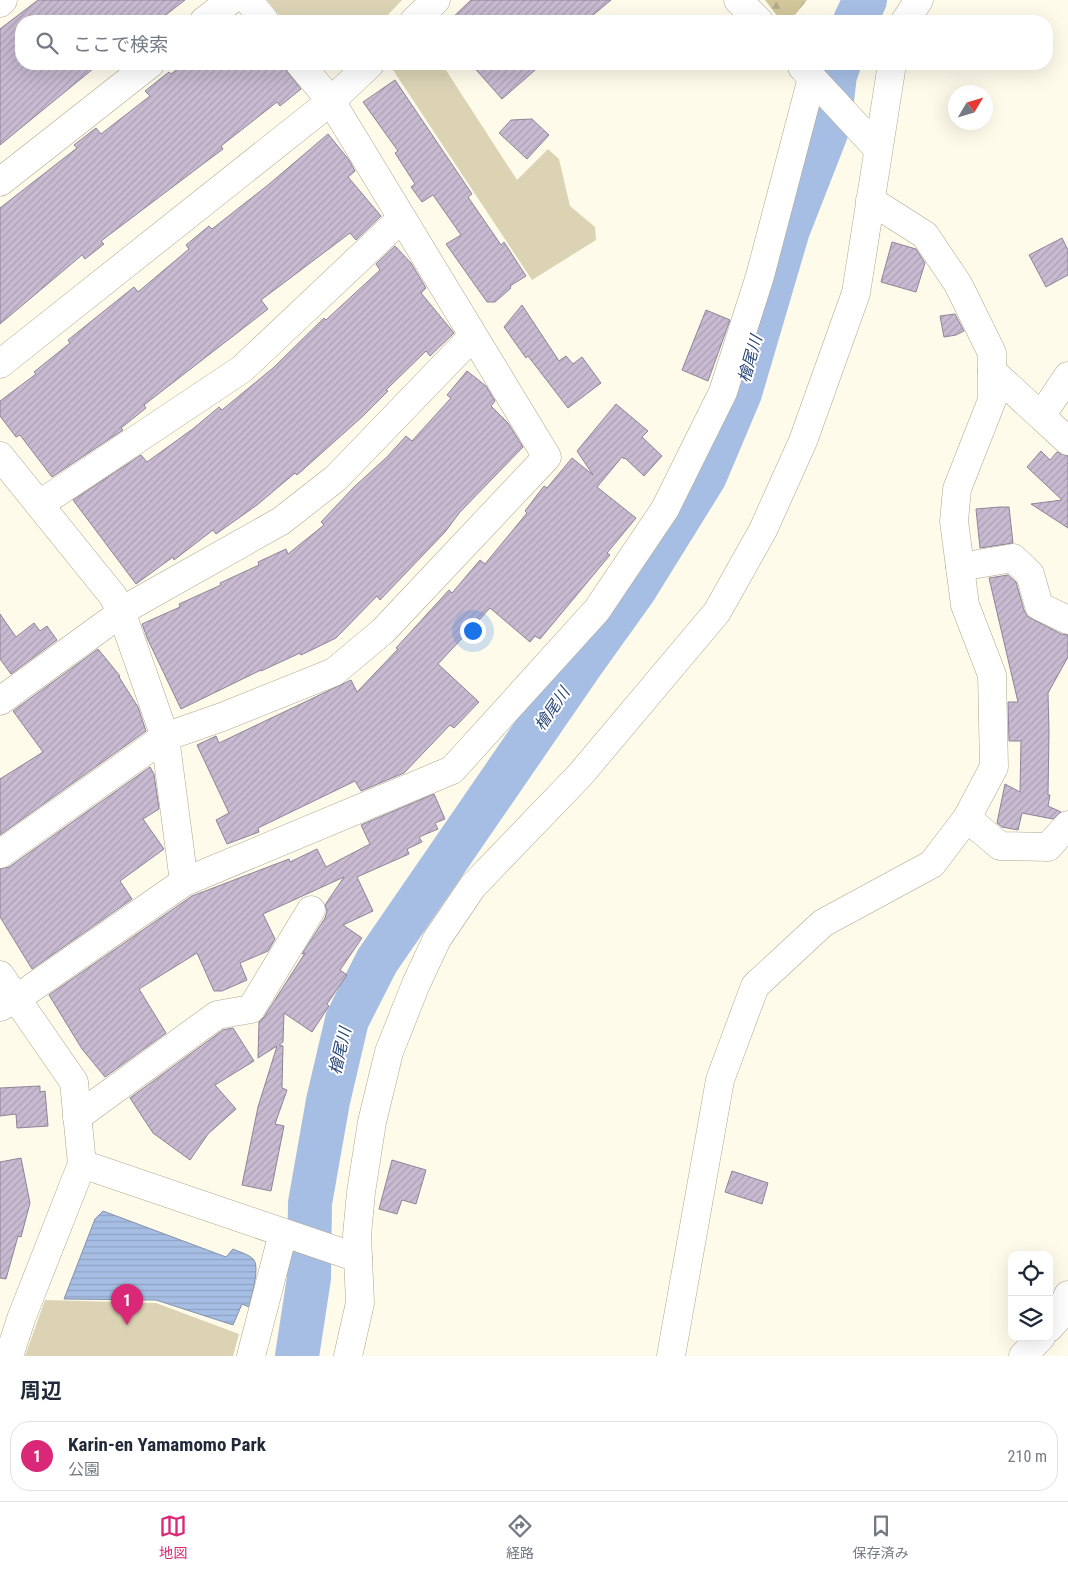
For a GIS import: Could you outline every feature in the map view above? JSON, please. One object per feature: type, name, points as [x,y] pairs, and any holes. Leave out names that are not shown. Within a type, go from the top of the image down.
[{"type":"street","points":[[0,3],[3,0]]},
{"type":"street","points":[[211,15],[230,0]]},
{"type":"street","points":[[248,0],[260,15]]},
{"type":"street","points":[[420,15],[436,0]]},
{"type":"street","points":[[738,0],[753,15]]},
{"type":"street","points":[[909,15],[918,0]]},
{"type":"street","points":[[0,182],[142,70]]},
{"type":"street","points":[[0,854],[165,736],[222,717],[334,672],[383,631],[547,457],[330,101],[305,70]]},
{"type":"street","points":[[0,364],[330,101],[364,70]]},
{"type":"street","points":[[348,1356],[360,1303],[350,1255],[357,1235],[361,1192],[372,1122],[389,1052],[416,984],[437,939],[473,886],[580,775],[717,612],[764,530],[804,441],[856,293],[891,70]]},
{"type":"street","points":[[806,71],[878,149]]},
{"type":"street","points":[[8,1003],[184,882],[452,770],[597,610],[665,509],[723,392],[760,276],[806,71]]},
{"type":"street","points":[[671,1356],[720,1080],[755,986],[823,923],[932,864],[967,818],[994,767],[992,675],[965,605],[954,521],[957,489],[992,400],[992,353],[958,284],[925,235],[870,200]]},
{"type":"street","points":[[40,504],[242,369],[402,218]]},
{"type":"street","points":[[2,696],[122,614],[132,604],[281,520],[336,478],[473,336]]},
{"type":"street","points":[[992,371],[1068,441]]},
{"type":"street","points":[[1040,416],[1068,376]]},
{"type":"street","points":[[0,456],[113,596],[122,614],[165,736],[184,882]]},
{"type":"street","points":[[960,567],[1013,558],[1030,574],[1039,606],[1068,620]]},
{"type":"street","points":[[967,818],[1000,846],[1048,847],[1068,824]]},
{"type":"street","points":[[77,1117],[217,1015],[251,1009],[311,910]]},
{"type":"street","points":[[0,975],[8,1003],[74,1082],[82,1164],[21,1319],[9,1356]]},
{"type":"street","points":[[82,1164],[350,1255]]},
{"type":"street","points":[[251,1356],[286,1234]]},
{"type":"street","points":[[1053,1324],[1058,1318],[1068,1295]]},
{"type":"street","points":[[1023,1356],[1037,1341]]},
{"type":"green space","points":[[765,0],[807,0],[795,15],[776,15]]},
{"type":"shaded area","points":[[267,0],[402,0],[388,15],[279,15]]},
{"type":"shaded area","points":[[393,70],[446,70],[517,180],[548,149],[559,159],[570,206],[595,227],[596,240],[532,280]]},
{"type":"shaded area","points":[[45,1300],[156,1303],[239,1334],[233,1356],[25,1356]]},
{"type":"water","points":[[103,1211],[226,1257],[233,1249],[249,1256],[254,1260],[256,1269],[255,1283],[249,1307],[242,1304],[233,1325],[156,1300],[64,1299],[95,1219]]},
{"type":"building","points":[[38,0],[185,0],[166,15],[18,15]]},
{"type":"building","points":[[471,0],[611,0],[593,15],[455,15]]},
{"type":"building","points":[[15,18],[15,70],[92,70],[0,145],[0,29]]},
{"type":"building","points":[[176,70],[286,70],[301,89],[280,106],[277,102],[221,146],[223,149],[101,241],[104,244],[85,259],[82,255],[0,324],[0,208],[77,148],[74,145],[96,128],[101,134],[150,96],[145,91],[169,72],[171,74]]},
{"type":"building","points":[[476,70],[535,70],[502,99]]},
{"type":"building","points":[[395,80],[472,194],[468,197],[501,245],[504,242],[526,276],[510,286],[511,288],[495,302],[487,302],[446,244],[461,235],[433,195],[422,202],[411,187],[415,184],[395,153],[398,151],[363,102]]},
{"type":"building","points":[[532,119],[549,135],[527,159],[499,133],[511,120]]},
{"type":"building","points":[[328,134],[349,160],[355,171],[348,177],[381,216],[356,240],[350,233],[261,300],[268,309],[144,405],[146,408],[121,428],[123,430],[52,477],[20,435],[16,437],[0,416],[0,401],[36,374],[34,372],[70,343],[68,340],[134,287],[138,292],[189,249],[186,245],[209,226],[212,229]]},
{"type":"building","points":[[1062,238],[1068,250],[1068,275],[1046,287],[1029,255]]},
{"type":"building","points":[[892,242],[916,249],[925,263],[916,292],[881,282]]},
{"type":"building","points":[[395,246],[411,263],[426,288],[421,293],[454,333],[430,356],[426,351],[386,390],[388,391],[363,416],[297,475],[295,473],[257,505],[216,534],[213,530],[174,560],[173,557],[136,584],[73,500],[141,455],[147,462],[194,428],[219,407],[222,410],[273,368],[324,318],[326,320],[380,270],[376,264]]},
{"type":"building","points":[[522,305],[559,361],[566,356],[573,364],[582,357],[601,383],[568,408],[528,356],[526,358],[504,327]]},
{"type":"building","points":[[706,310],[730,320],[708,381],[682,370]]},
{"type":"building","points":[[955,314],[964,331],[956,335],[944,337],[940,316]]},
{"type":"building","points":[[467,371],[486,386],[495,401],[491,406],[508,423],[523,447],[460,512],[445,532],[380,600],[377,596],[336,638],[301,655],[300,653],[261,670],[181,709],[142,624],[180,607],[179,604],[259,565],[258,562],[286,549],[288,554],[324,525],[321,522],[406,436],[412,441],[451,398],[447,395]]},
{"type":"building","points":[[616,404],[648,431],[642,437],[662,456],[644,476],[622,457],[597,487],[636,518],[607,553],[610,555],[540,639],[535,636],[530,642],[490,608],[438,664],[479,702],[454,728],[450,725],[404,773],[361,791],[355,781],[258,828],[259,832],[227,844],[216,820],[229,813],[197,745],[216,736],[219,743],[351,680],[357,692],[398,649],[396,648],[449,590],[452,593],[480,560],[485,564],[527,513],[525,511],[544,486],[547,488],[572,458],[593,475],[577,451]]},
{"type":"building","points":[[1041,451],[1050,460],[1057,452],[1068,456],[1068,528],[1031,504],[1062,500],[1027,467]]},
{"type":"building","points":[[1009,507],[1013,543],[980,548],[976,509]]},
{"type":"building","points":[[1008,575],[1016,582],[1027,616],[1061,634],[1068,635],[1068,657],[1048,693],[1048,795],[1050,795],[1048,806],[1061,812],[1053,819],[1022,813],[1018,830],[1002,827],[997,823],[1005,784],[1020,792],[1021,741],[1009,741],[1008,702],[1018,702],[989,578]]},
{"type":"building","points":[[0,614],[16,637],[34,623],[40,631],[47,626],[57,640],[11,674],[0,659]]},
{"type":"building","points":[[98,649],[120,676],[138,707],[146,731],[0,835],[0,779],[43,752],[13,711]]},
{"type":"building","points":[[150,767],[154,774],[159,809],[143,819],[164,849],[120,881],[132,899],[32,969],[0,917],[0,869],[9,867]]},
{"type":"building","points":[[434,794],[445,819],[435,823],[438,829],[419,837],[422,842],[407,849],[409,854],[357,877],[373,911],[343,925],[362,938],[340,970],[347,975],[327,1004],[329,1006],[312,1032],[284,1013],[283,1042],[279,1045],[283,1046],[282,1088],[287,1090],[275,1124],[284,1126],[271,1191],[242,1185],[258,1107],[277,1046],[258,1058],[259,1022],[305,953],[302,954],[325,918],[327,911],[325,905],[344,877],[263,914],[275,939],[268,951],[240,963],[247,980],[222,991],[214,991],[197,953],[139,989],[166,1033],[105,1077],[82,1049],[49,995],[192,896],[289,859],[290,862],[317,849],[326,867],[370,844],[361,825]]},
{"type":"building","points":[[233,1028],[254,1061],[215,1085],[236,1109],[208,1134],[190,1160],[153,1133],[130,1098],[223,1030]]},
{"type":"building","points":[[40,1086],[40,1092],[45,1091],[48,1126],[17,1128],[16,1114],[0,1116],[0,1088]]},
{"type":"building","points":[[21,1158],[30,1203],[21,1237],[18,1236],[6,1279],[0,1278],[0,1162]]},
{"type":"building","points":[[392,1160],[426,1170],[416,1204],[402,1200],[397,1214],[379,1209]]},
{"type":"building","points":[[732,1171],[768,1183],[762,1204],[725,1192]]},
{"type":"waterway","name":"檜尾川","points":[[858,15],[865,0]]},
{"type":"waterway","name":"檜尾川","points":[[297,1356],[309,1278],[310,1203],[328,1101],[347,1020],[377,961],[635,589],[705,476],[740,393],[788,230],[829,125],[837,70]]},
{"type":"place","name":"Karin-en Yamamomo Park","points":[[127,1325]]}]
